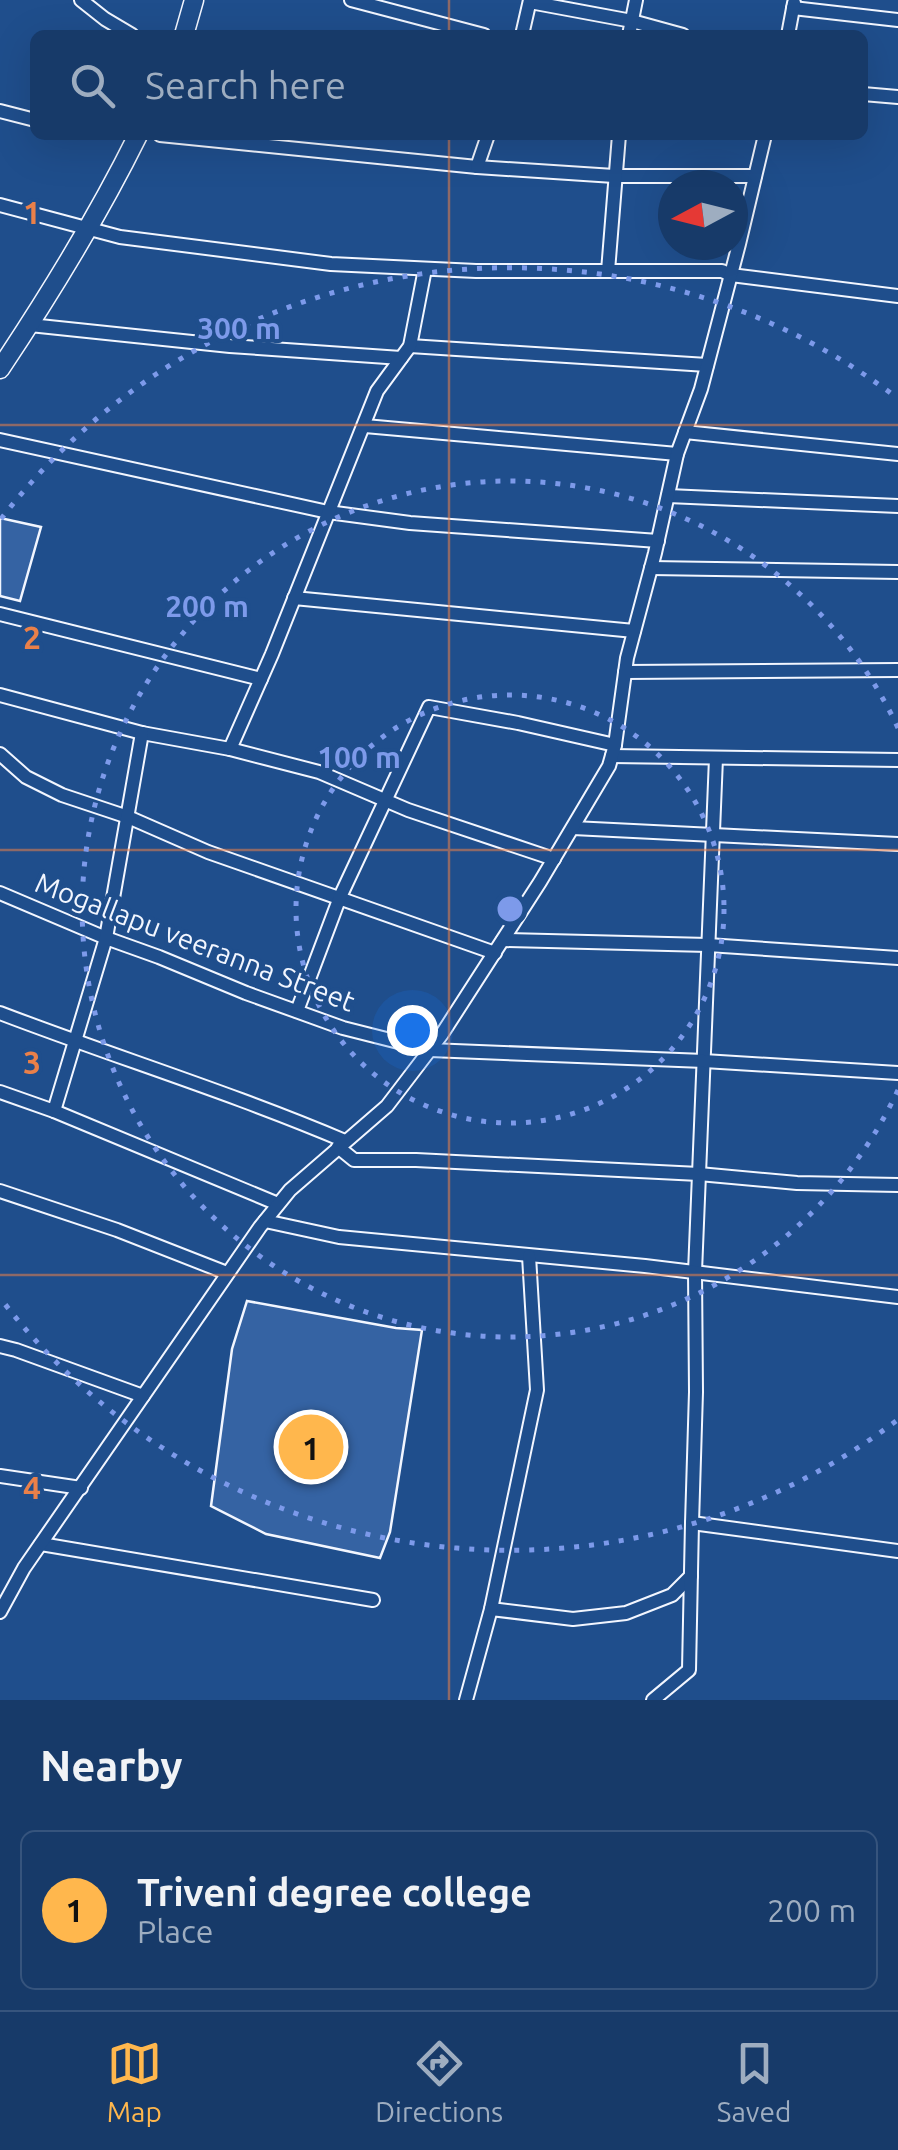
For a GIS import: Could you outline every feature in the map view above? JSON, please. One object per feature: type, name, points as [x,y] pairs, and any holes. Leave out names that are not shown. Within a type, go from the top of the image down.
[{"type":"main road","points":[[185,30],[194,0]]},
{"type":"main road","points":[[0,370],[7,345],[30,325],[135,140]]},
{"type":"street","points":[[81,0],[124,30]]},
{"type":"street","points":[[352,0],[465,30]]},
{"type":"street","points":[[523,30],[530,1],[630,28],[636,0]]},
{"type":"street","points":[[789,30],[794,4],[898,20]]},
{"type":"street","points":[[868,94],[898,97]]},
{"type":"street","points":[[0,111],[30,119]]},
{"type":"street","points":[[211,140],[614,176],[756,176]]},
{"type":"street","points":[[477,166],[486,140]]},
{"type":"street","points":[[608,271],[618,140]]},
{"type":"street","points":[[0,1612],[24,1568],[264,1221],[290,1190],[386,1106],[430,1050],[503,940],[609,766],[634,631],[764,140]]},
{"type":"street","points":[[0,206],[120,236],[330,264],[476,272],[722,271],[898,296]]},
{"type":"street","points":[[230,749],[377,392],[410,346],[425,269]]},
{"type":"street","points":[[30,325],[230,346],[401,358]]},
{"type":"street","points":[[410,346],[707,365]]},
{"type":"street","points":[[365,426],[678,454]]},
{"type":"street","points":[[685,432],[898,454]]},
{"type":"street","points":[[0,440],[328,512],[410,523],[658,541]]},
{"type":"street","points":[[668,496],[898,506]]},
{"type":"street","points":[[651,568],[898,572]]},
{"type":"street","points":[[294,598],[634,631]]},
{"type":"street","points":[[0,614],[262,678]]},
{"type":"street","points":[[625,672],[898,670]]},
{"type":"street","points":[[0,696],[142,734],[230,749],[319,772],[408,810],[554,859]]},
{"type":"street","points":[[298,1012],[340,897],[429,707],[518,723],[613,751],[716,758],[898,760]]},
{"type":"street","points":[[54,1111],[106,938],[142,734]]},
{"type":"street","points":[[0,754],[26,777],[62,794],[208,852],[495,952]]},
{"type":"street","points":[[653,1700],[689,1670],[695,1272],[716,758]]},
{"type":"street","points":[[573,828],[898,844]]},
{"type":"street","name":"Mogallapu veeranna Street","points":[[0,893],[298,1012],[430,1050],[704,1060],[898,1073]]},
{"type":"street","points":[[503,940],[708,945],[898,958]]},
{"type":"street","points":[[0,1013],[276,1111],[342,1144],[354,1160],[898,1186]]},
{"type":"street","points":[[0,1092],[278,1204]]},
{"type":"street","points":[[0,1191],[117,1230],[227,1273]]},
{"type":"street","points":[[264,1221],[338,1237],[695,1272],[898,1297]]},
{"type":"street","points":[[466,1700],[491,1609],[537,1390],[529,1256]]},
{"type":"street","points":[[0,1346],[143,1396]]},
{"type":"street","points":[[0,1476],[81,1488]]},
{"type":"street","points":[[692,1523],[898,1551]]},
{"type":"street","points":[[41,1544],[373,1600]]},
{"type":"street","points":[[491,1609],[572,1619],[626,1612],[672,1595],[691,1576]]},
{"type":"building","points":[[0,518],[41,527],[20,601],[0,596]]},
{"type":"building","points":[[247,1301],[422,1330],[390,1532],[380,1558],[266,1534],[211,1506],[232,1349]]},
{"type":"place","name":"Triveni degree college","points":[[311,1447]]}]
